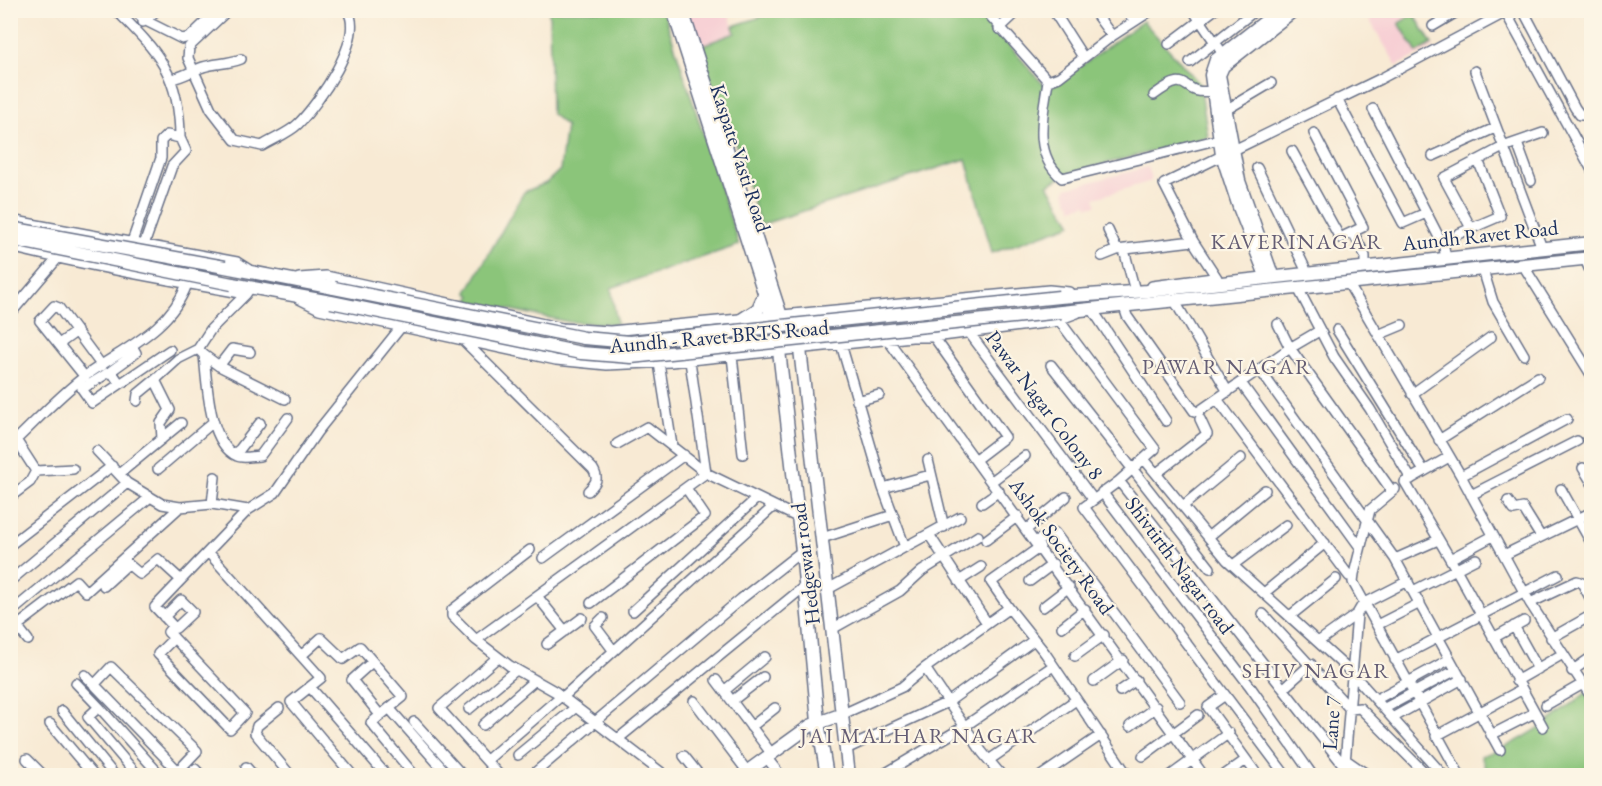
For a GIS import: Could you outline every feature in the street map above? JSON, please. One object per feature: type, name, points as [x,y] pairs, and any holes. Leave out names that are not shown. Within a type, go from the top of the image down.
[{"type":"main road","name":"Kaspate Vasti Road","points":[[673,10],[777,317]]},
{"type":"main road","name":"Kaspate Vasti Road","points":[[682,10],[765,293],[777,317]]},
{"type":"main road","points":[[1226,145],[1220,69],[1280,10]]},
{"type":"main road","points":[[1268,273],[1239,207],[1226,145],[1211,91],[1212,65],[1223,54],[1242,45],[1294,10]]},
{"type":"main road","points":[[10,228],[291,278]]},
{"type":"main road","points":[[10,239],[232,284],[248,290],[287,293]]},
{"type":"main road","name":"Aundh Ravet Road","points":[[287,293],[581,353],[631,357],[1060,316],[1123,304],[1139,295],[1592,243]]},
{"type":"main road","name":"Aundh Ravet Road","points":[[291,278],[584,338],[630,342],[1087,294],[1139,295],[1483,270],[1588,259]]},
{"type":"main road","points":[[741,320],[758,309],[765,293]]},
{"type":"main road","points":[[777,317],[800,349]]},
{"type":"main road","name":"Hedgewar road","points":[[777,317],[818,722],[826,776]]},
{"type":"main road","name":"Hedgewar road","points":[[800,349],[849,776]]},
{"type":"main road","points":[[744,773],[818,722],[843,714]]},
{"type":"street","points":[[116,10],[147,40],[171,79],[180,111],[180,138],[186,151],[172,166],[134,273]]},
{"type":"street","points":[[134,10],[146,21],[182,39],[190,36],[218,10]]},
{"type":"street","points":[[138,32],[157,10]]},
{"type":"street","points":[[228,10],[189,47],[188,58],[211,110],[235,140],[262,146],[297,125],[339,69],[352,31],[352,18],[347,10]]},
{"type":"street","points":[[985,10],[1048,81]]},
{"type":"street","points":[[999,28],[1019,10]]},
{"type":"street","points":[[1053,10],[1083,57]]},
{"type":"street","points":[[1093,10],[1112,36]]},
{"type":"street","points":[[1127,10],[1134,21]]},
{"type":"street","points":[[1192,10],[1223,54]]},
{"type":"street","points":[[1169,44],[1214,10]]},
{"type":"street","points":[[1190,62],[1253,12],[1252,10]]},
{"type":"street","points":[[1433,26],[1460,10]]},
{"type":"street","points":[[1523,10],[1575,108],[1580,115],[1587,115],[1592,123]]},
{"type":"street","points":[[1048,81],[1059,77],[1112,36],[1149,12]]},
{"type":"street","points":[[1216,278],[1193,241],[1164,184],[1226,145],[1337,99],[1508,12],[1592,170]]},
{"type":"street","points":[[171,79],[182,78],[194,71],[216,64],[227,65],[241,59]]},
{"type":"street","points":[[1475,72],[1542,248]]},
{"type":"street","points":[[1048,81],[1040,140],[1055,170],[1062,178],[1226,145]]},
{"type":"street","points":[[1154,95],[1173,81],[1180,81],[1198,91],[1211,91]]},
{"type":"street","points":[[1224,111],[1270,83]]},
{"type":"street","points":[[1337,99],[1403,223],[1426,213]]},
{"type":"street","points":[[1373,109],[1443,247],[1446,259]]},
{"type":"street","points":[[1433,156],[1496,128]]},
{"type":"street","points":[[1292,151],[1339,237],[1363,227],[1364,223],[1314,133]]},
{"type":"street","points":[[1471,228],[1444,178],[1503,147],[1543,133]]},
{"type":"street","points":[[122,271],[161,158],[161,141],[167,135],[180,138]]},
{"type":"street","points":[[1516,143],[1531,181]]},
{"type":"street","points":[[1458,234],[1500,216],[1478,160]]},
{"type":"street","points":[[1257,168],[1305,268]]},
{"type":"street","points":[[10,220],[237,262],[252,272]]},
{"type":"street","points":[[1108,230],[1121,250],[1139,295],[1155,307],[1270,293],[1351,288],[1407,281],[1419,275]]},
{"type":"street","points":[[1353,232],[1365,256],[1365,262]]},
{"type":"street","points":[[1102,256],[1121,250],[1193,241]]},
{"type":"street","points":[[10,247],[57,259],[188,284],[248,290]]},
{"type":"street","points":[[1139,295],[1163,283],[1405,258],[1419,262]]},
{"type":"street","points":[[10,314],[57,259]]},
{"type":"street","points":[[1588,259],[1592,274]]},
{"type":"street","points":[[1523,265],[1592,376]]},
{"type":"street","points":[[1483,270],[1493,302],[1524,355]]},
{"type":"street","name":"Aundh - Ravet BRTS Road","points":[[291,278],[326,276],[585,330],[621,331],[1049,290],[1087,294]]},
{"type":"street","points":[[170,350],[92,403],[82,389],[171,314],[188,284]]},
{"type":"street","points":[[1351,288],[1461,476],[1530,603],[1561,655],[1592,698]]},
{"type":"street","points":[[248,290],[211,329],[201,352],[212,423],[238,457],[260,456],[288,418]]},
{"type":"street","points":[[1300,292],[1319,331],[1408,481],[1438,540],[1542,727]]},
{"type":"street","name":"Aundh - Ravet BRTS Road","points":[[287,293],[319,309],[401,327],[579,363],[631,366],[841,344],[934,337],[1060,316]]},
{"type":"street","points":[[1123,304],[1127,316],[1197,415],[1207,434],[1157,473]]},
{"type":"street","points":[[1177,305],[1228,392]]},
{"type":"street","points":[[85,377],[40,319],[54,306],[59,308],[120,384]]},
{"type":"street","points":[[1090,309],[1166,421]]},
{"type":"street","points":[[1060,316],[1155,449],[1119,481],[1084,507],[1286,776]]},
{"type":"street","points":[[1278,324],[1290,348],[1392,491]]},
{"type":"street","points":[[1378,335],[1402,326]]},
{"type":"street","points":[[164,617],[181,600],[193,612],[176,628],[164,617],[155,607],[248,510],[275,493],[317,432],[401,327]]},
{"type":"street","points":[[1337,330],[1424,471]]},
{"type":"street","points":[[59,344],[77,331]]},
{"type":"street","name":"Pawar Nagar Colony 8","points":[[968,331],[1093,500]]},
{"type":"street","points":[[1197,415],[1198,412],[1290,348],[1319,331]]},
{"type":"street","points":[[934,337],[1005,437],[975,460]]},
{"type":"street","points":[[1412,394],[1491,337]]},
{"type":"street","points":[[463,340],[593,469],[597,476],[596,483],[588,491]]},
{"type":"street","name":"Ashok Society Road","points":[[888,340],[1104,634],[1204,776]]},
{"type":"street","points":[[841,344],[883,488],[905,548]]},
{"type":"street","points":[[219,366],[232,349],[250,352]]},
{"type":"street","points":[[201,352],[219,366],[285,399]]},
{"type":"street","points":[[137,401],[138,394],[178,359],[201,352]]},
{"type":"street","points":[[732,356],[743,454]]},
{"type":"street","points":[[690,361],[706,473]]},
{"type":"street","points":[[659,363],[672,446]]},
{"type":"street","points":[[1052,365],[1210,568]]},
{"type":"street","points":[[36,471],[13,436],[85,377],[106,368]]},
{"type":"street","points":[[1260,370],[1395,559],[1500,750]]},
{"type":"street","points":[[1439,440],[1538,377]]},
{"type":"street","points":[[155,380],[170,410],[161,423],[162,439]]},
{"type":"street","points":[[1240,383],[1360,547]]},
{"type":"street","points":[[857,401],[879,395]]},
{"type":"street","points":[[1217,399],[1349,576],[1354,574]]},
{"type":"street","points":[[1461,476],[1567,418]]},
{"type":"street","points":[[119,474],[181,423]]},
{"type":"street","points":[[158,469],[212,423]]},
{"type":"street","points":[[234,454],[260,423]]},
{"type":"street","points":[[617,444],[647,427],[706,473],[799,519]]},
{"type":"street","points":[[1471,495],[1577,441]]},
{"type":"street","points":[[96,451],[127,483],[149,498],[180,507],[212,504],[248,510]]},
{"type":"street","points":[[543,558],[684,455]]},
{"type":"street","points":[[992,481],[1025,456]]},
{"type":"street","points":[[1449,457],[1392,491],[1374,505],[1367,517],[1353,582],[1460,776]]},
{"type":"street","points":[[1183,506],[1241,458]]},
{"type":"street","points":[[1144,459],[1233,565],[1352,673],[1394,717],[1444,776]]},
{"type":"street","points":[[928,460],[944,526]]},
{"type":"street","points":[[10,545],[112,466]]},
{"type":"street","points":[[1583,468],[1592,483]]},
{"type":"street","points":[[36,471],[73,469]]},
{"type":"street","points":[[10,497],[30,482],[36,471]]},
{"type":"street","points":[[476,640],[706,473]]},
{"type":"street","points":[[883,488],[930,475]]},
{"type":"street","points":[[212,504],[215,477]]},
{"type":"street","points":[[1119,481],[1345,768],[1368,776]]},
{"type":"street","points":[[10,582],[127,483]]},
{"type":"street","points":[[591,603],[704,518],[705,515],[687,488]]},
{"type":"street","points":[[1561,489],[1576,520],[1592,544]]},
{"type":"street","points":[[1208,537],[1265,490]]},
{"type":"street","points":[[982,503],[999,491]]},
{"type":"street","name":"Shivtirth Nagar road","points":[[1102,492],[1249,685],[1313,776]]},
{"type":"street","points":[[1027,529],[1066,497]]},
{"type":"street","points":[[10,613],[149,498]]},
{"type":"street","points":[[633,611],[757,498]]},
{"type":"street","points":[[1508,501],[1514,510],[1523,508],[1541,537]]},
{"type":"street","points":[[487,760],[562,697],[774,506]]},
{"type":"street","points":[[28,640],[17,626],[76,581],[86,592],[180,507]]},
{"type":"street","points":[[1233,565],[1302,512]]},
{"type":"street","points":[[1504,555],[1592,512]]},
{"type":"street","points":[[822,538],[893,515]]},
{"type":"street","points":[[832,629],[900,591],[922,570],[1018,516]]},
{"type":"street","points":[[828,590],[930,536],[960,517]]},
{"type":"street","points":[[1123,774],[1101,735],[1077,700],[991,582],[1038,544],[1055,534],[1180,702]]},
{"type":"street","points":[[930,536],[987,623]]},
{"type":"street","points":[[1450,559],[1493,536]]},
{"type":"street","points":[[1395,559],[1438,540]]},
{"type":"street","points":[[1264,593],[1325,543]]},
{"type":"street","points":[[530,550],[452,610],[452,615],[476,640],[498,657],[562,697],[619,738],[666,776]]},
{"type":"street","points":[[531,776],[802,551]]},
{"type":"street","points":[[208,552],[321,678],[291,702],[353,776]]},
{"type":"street","points":[[104,586],[128,564],[140,574],[158,558],[181,580]]},
{"type":"street","points":[[1413,591],[1476,559]]},
{"type":"street","points":[[1030,581],[1053,564]]},
{"type":"street","points":[[959,581],[981,567]]},
{"type":"street","points":[[1395,660],[1558,575]]},
{"type":"street","points":[[1290,616],[1336,579]]},
{"type":"street","points":[[1318,642],[1357,614],[1364,602],[1408,581]]},
{"type":"street","points":[[1530,603],[1577,581],[1582,584],[1592,601]]},
{"type":"street","points":[[619,738],[805,586]]},
{"type":"street","points":[[1043,608],[1069,587]]},
{"type":"street","points":[[537,596],[565,631]]},
{"type":"street","points":[[1377,625],[1420,603]]},
{"type":"street","points":[[843,714],[902,687],[1009,608]]},
{"type":"street","points":[[1062,627],[1085,609]]},
{"type":"street","points":[[1263,614],[1350,709],[1360,708],[1428,776]]},
{"type":"street","name":"Lane 7","points":[[1345,768],[1357,614]]},
{"type":"street","points":[[1551,638],[1592,615]]},
{"type":"street","points":[[547,644],[582,618]]},
{"type":"street","points":[[603,618],[595,626],[614,650]]},
{"type":"street","points":[[1493,638],[1524,621]]},
{"type":"street","points":[[173,626],[168,632],[174,638],[245,713],[230,729],[158,654],[174,638]]},
{"type":"street","points":[[1514,626],[1538,669]]},
{"type":"street","points":[[1075,656],[1104,634]]},
{"type":"street","points":[[302,655],[321,638],[343,659],[360,647],[403,697],[370,723],[415,776]]},
{"type":"street","points":[[846,749],[948,702],[1034,640]]},
{"type":"street","points":[[1516,681],[1561,655]]},
{"type":"street","points":[[498,657],[439,708],[500,776]]},
{"type":"street","points":[[724,691],[765,657]]},
{"type":"street","points":[[1572,671],[1592,657]]},
{"type":"street","points":[[1377,699],[1450,659]]},
{"type":"street","points":[[1094,681],[1122,660]]},
{"type":"street","points":[[372,662],[352,680],[380,715]]},
{"type":"street","points":[[1284,688],[1311,664]]},
{"type":"street","points":[[881,776],[965,726],[1053,666]]},
{"type":"street","points":[[85,675],[178,771],[197,751],[111,667],[94,684]]},
{"type":"street","points":[[925,668],[1002,776]]},
{"type":"street","points":[[469,710],[516,670]]},
{"type":"street","points":[[1385,708],[1456,670]]},
{"type":"street","points":[[732,701],[763,677]]},
{"type":"street","points":[[483,725],[535,680]]},
{"type":"street","points":[[716,680],[751,727],[781,776]]},
{"type":"street","points":[[1120,691],[1136,680]]},
{"type":"street","points":[[1394,717],[1462,680]]},
{"type":"street","points":[[76,683],[161,776]]},
{"type":"street","points":[[1546,705],[1581,685]]},
{"type":"street","points":[[310,687],[387,776]]},
{"type":"street","points":[[1437,736],[1521,690]]},
{"type":"street","points":[[1225,695],[1208,707],[1258,776]]},
{"type":"street","points":[[989,760],[1077,700]]},
{"type":"street","points":[[694,701],[744,773]]},
{"type":"street","points":[[99,707],[88,717],[138,776]]},
{"type":"street","points":[[518,755],[576,707]]},
{"type":"street","points":[[1130,726],[1156,707]]},
{"type":"street","points":[[279,708],[257,726],[255,733],[291,776]]},
{"type":"street","points":[[389,708],[449,776]]},
{"type":"street","points":[[751,727],[776,708]]},
{"type":"street","points":[[62,711],[115,776]]},
{"type":"street","points":[[1491,735],[1534,713]]},
{"type":"street","points":[[1143,756],[1198,715]]},
{"type":"street","points":[[414,722],[463,776]]},
{"type":"street","points":[[50,724],[94,776]]},
{"type":"street","points":[[1170,776],[1229,733]]},
{"type":"street","points":[[1041,776],[1101,735]]},
{"type":"street","points":[[684,756],[700,776]]},
{"type":"street","points":[[27,759],[44,776]]},
{"type":"street","points":[[1223,776],[1242,762]]},
{"type":"street","points":[[246,767],[254,776]]},
{"type":"shaded area","points":[[686,11],[728,11],[735,33],[698,47]]},
{"type":"shaded area","points":[[1364,11],[1414,11],[1434,47],[1397,66]]},
{"type":"shaded area","points":[[1148,167],[1151,181],[1095,198],[1097,205],[1088,207],[1087,204],[1072,208],[1071,203],[1068,202],[1065,191],[1067,188]]},
{"type":"green space","points":[[659,10],[665,16],[739,245],[611,288],[617,324],[569,322],[469,301],[471,296],[467,292],[524,192],[546,183],[560,170],[566,126],[551,113],[549,11]]},
{"type":"green space","points":[[779,11],[979,11],[1043,84],[1052,87],[1143,21],[1200,84],[1208,137],[1066,174],[1048,185],[1072,224],[992,253],[966,159],[760,225],[736,145],[698,47],[735,33],[733,26]]},
{"type":"green space","points":[[1414,14],[1432,44],[1417,53],[1399,23]]},
{"type":"green space","points":[[1587,692],[1591,699],[1591,775],[1476,776],[1486,769],[1481,756],[1524,737],[1550,721]]},
{"type":"district","name":"KAVERINAGAR","points":[[1297,241]]},
{"type":"district","name":"PAWAR NAGAR","points":[[1227,366]]},
{"type":"district","name":"SHIV NAGAR","points":[[1316,670]]},
{"type":"district","name":"JAI MALHAR NAGAR","points":[[919,735]]}]
